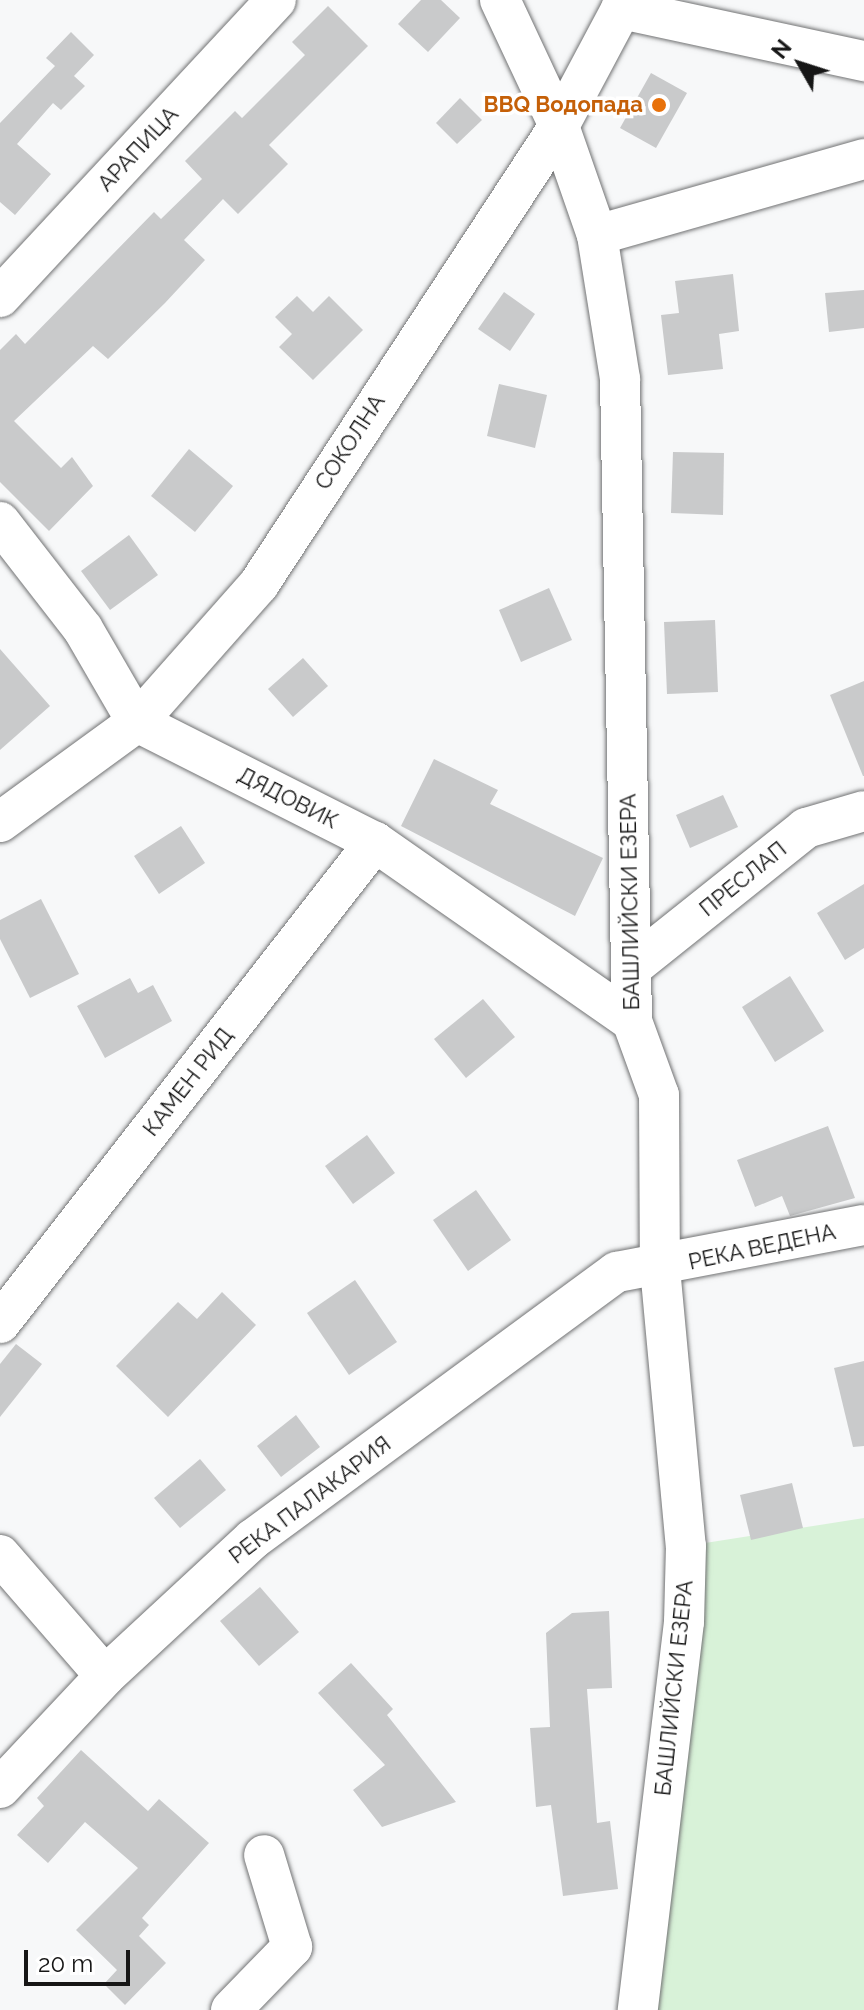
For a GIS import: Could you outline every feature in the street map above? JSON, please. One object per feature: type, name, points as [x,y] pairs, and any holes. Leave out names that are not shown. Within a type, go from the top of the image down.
[{"type":"street","name":"АРАПИЦА","points":[[0,297],[276,0]]},
{"type":"street","name":"БАШЛИЙСКИ ЕЗЕРА","points":[[500,0],[559,126],[597,235],[620,379],[632,1021],[659,1095],[660,1268],[686,1546],[684,1622],[638,2010]]},
{"type":"street","name":"СОКОЛНА","points":[[0,822],[137,722],[259,584],[559,126],[624,4]]},
{"type":"street","points":[[624,4],[864,61]]},
{"type":"street","points":[[597,235],[864,159]]},
{"type":"street","points":[[0,522],[83,629],[137,722]]},
{"type":"street","name":"ДЯДОВИК","points":[[137,722],[375,842],[632,1021]]},
{"type":"street","name":"ПРЕСЛАП","points":[[632,967],[806,828],[864,811]]},
{"type":"street","name":"КАМЕН РИД","points":[[0,1323],[375,842]]},
{"type":"street","name":"РЕКА ВЕДЕНА","points":[[660,1268],[864,1225]]},
{"type":"street","name":"РЕКА ПАЛАКАРИЯ","points":[[0,1788],[105,1676],[253,1539],[617,1272],[660,1268]]},
{"type":"street","points":[[0,1555],[105,1676]]},
{"type":"street","points":[[231,2010],[292,1947],[264,1855]]},
{"type":"green space","points":[[864,1518],[864,2010],[638,2010],[686,1546]]},
{"type":"building","points":[[421,0],[441,0],[460,18],[428,52],[398,24]]},
{"type":"building","points":[[328,6],[368,46],[269,145],[288,164],[238,214],[223,199],[184,240],[205,260],[108,359],[93,346],[14,421],[61,468],[72,457],[93,486],[49,531],[0,482],[0,350],[16,334],[25,344],[154,212],[161,219],[202,179],[185,161],[235,111],[242,118],[305,55],[292,42]]},
{"type":"building","points":[[71,32],[94,55],[74,76],[85,86],[61,110],[53,103],[17,144],[51,174],[15,215],[0,202],[0,123],[55,66],[46,58]]},
{"type":"building","points":[[651,73],[687,93],[656,148],[620,128]]},
{"type":"building","points":[[460,98],[482,120],[457,144],[436,123]]},
{"type":"building","points":[[733,274],[739,331],[719,334],[723,369],[668,375],[661,315],[679,313],[675,281]]},
{"type":"building","points":[[864,290],[864,328],[829,332],[825,293]]},
{"type":"building","points":[[504,292],[535,314],[510,351],[478,329]]},
{"type":"building","points":[[297,296],[313,312],[329,296],[363,330],[313,380],[279,347],[292,334],[275,317]]},
{"type":"building","points":[[499,384],[547,395],[535,448],[487,436]]},
{"type":"building","points":[[189,449],[233,486],[195,532],[151,496]]},
{"type":"building","points":[[673,452],[724,453],[723,515],[671,513]]},
{"type":"building","points":[[129,535],[158,575],[110,610],[81,571]]},
{"type":"building","points":[[549,588],[572,640],[521,662],[499,610]]},
{"type":"building","points":[[715,620],[718,692],[667,694],[664,622]]},
{"type":"building","points":[[0,649],[50,706],[0,750]]},
{"type":"building","points":[[303,658],[328,686],[293,717],[268,689]]},
{"type":"building","points":[[864,681],[864,776],[863,776],[830,695]]},
{"type":"building","points":[[434,759],[498,790],[490,804],[603,858],[575,916],[401,826]]},
{"type":"building","points":[[723,795],[738,827],[690,848],[676,815]]},
{"type":"building","points":[[181,826],[205,863],[159,894],[134,856]]},
{"type":"building","points":[[864,884],[864,948],[845,960],[817,913]]},
{"type":"building","points":[[41,899],[79,974],[30,998],[0,939],[0,920]]},
{"type":"building","points":[[790,976],[824,1031],[775,1062],[742,1007]]},
{"type":"building","points":[[130,978],[138,993],[153,985],[172,1021],[105,1058],[77,1006]]},
{"type":"building","points":[[483,999],[515,1037],[466,1078],[434,1039]]},
{"type":"building","points":[[828,1126],[855,1198],[790,1216],[782,1196],[755,1207],[737,1160]]},
{"type":"building","points":[[367,1135],[395,1173],[353,1204],[325,1166]]},
{"type":"building","points":[[476,1190],[511,1240],[468,1271],[433,1220]]},
{"type":"building","points":[[355,1280],[397,1342],[349,1375],[307,1313]]},
{"type":"building","points":[[222,1292],[256,1325],[168,1417],[116,1366],[178,1302],[197,1319]]},
{"type":"building","points":[[16,1344],[42,1364],[0,1417],[0,1364]]},
{"type":"building","points":[[864,1361],[864,1446],[853,1447],[834,1368]]},
{"type":"building","points":[[296,1415],[320,1447],[281,1477],[257,1446]]},
{"type":"building","points":[[200,1459],[226,1490],[180,1528],[154,1498]]},
{"type":"building","points":[[792,1483],[803,1528],[751,1540],[740,1495]]},
{"type":"building","points":[[260,1587],[299,1632],[259,1666],[220,1621]]},
{"type":"building","points":[[609,1611],[612,1688],[587,1689],[597,1823],[610,1821],[618,1889],[563,1896],[551,1805],[536,1807],[530,1728],[550,1727],[546,1633],[572,1613]]},
{"type":"building","points":[[351,1663],[393,1709],[387,1715],[456,1802],[382,1827],[353,1790],[385,1765],[318,1693]]},
{"type":"building","points":[[81,1750],[148,1811],[159,1799],[209,1843],[142,1918],[149,1925],[139,1936],[166,1963],[125,2005],[104,1984],[117,1970],[76,1930],[138,1868],[85,1822],[48,1863],[17,1835],[44,1806],[37,1798]]},
{"type":"place","name":"BBQ Водопада","points":[[659,105]]}]
